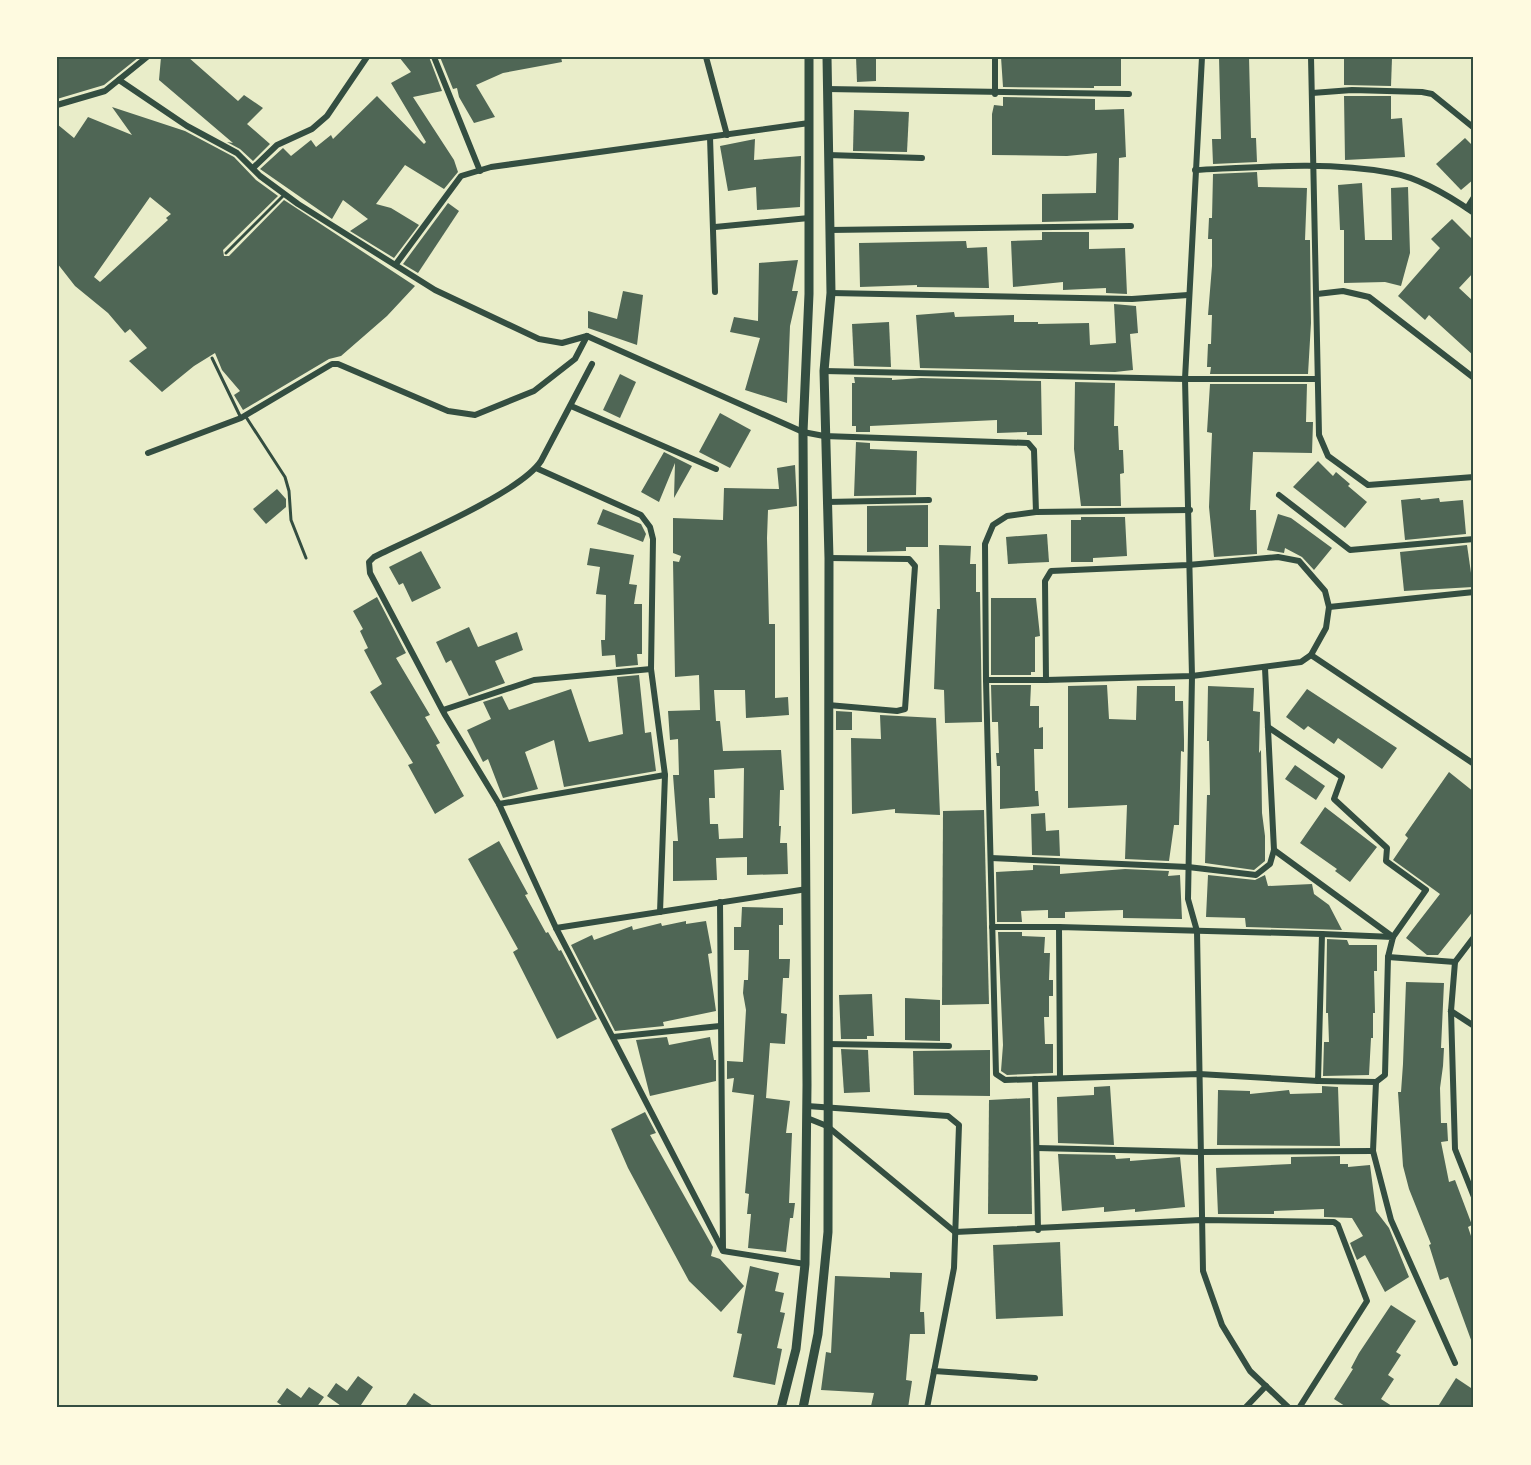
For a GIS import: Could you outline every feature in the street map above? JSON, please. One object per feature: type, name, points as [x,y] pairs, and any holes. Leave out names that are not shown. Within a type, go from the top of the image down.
[{"type":"main road","points":[[781,1408],[796,1349],[805,1264],[807,889],[803,432],[809,294],[809,57]]},
{"type":"main road","points":[[803,1408],[818,1334],[828,1232],[826,1044],[829,558],[824,371],[831,293],[826,57]]},
{"type":"street","points":[[57,105],[102,92],[147,57]]},
{"type":"street","points":[[253,168],[277,145],[312,129],[327,116],[367,57]]},
{"type":"street","points":[[434,57],[480,171]]},
{"type":"street","points":[[706,57],[727,135]]},
{"type":"street","points":[[995,57],[995,94]]},
{"type":"street","points":[[1202,57],[1185,379],[1190,510],[1188,565],[1192,676],[1188,900],[1197,931],[1203,1270],[1222,1325],[1250,1371],[1288,1408]]},
{"type":"street","points":[[1311,57],[1317,294],[1316,379],[1319,435],[1328,456],[1368,485],[1474,477]]},
{"type":"street","points":[[118,80],[187,126],[227,146],[285,194],[449,298],[539,339],[562,343],[587,336],[803,432],[824,436],[1028,443],[1034,450],[1036,512]]},
{"type":"street","points":[[827,89],[995,94],[1130,94]]},
{"type":"street","points":[[1312,93],[1352,90],[1432,94],[1474,128]]},
{"type":"street","points":[[396,264],[461,176],[480,171],[809,123]]},
{"type":"street","points":[[710,137],[715,227],[715,292]]},
{"type":"street","points":[[828,155],[922,158]]},
{"type":"street","points":[[1195,170],[1314,166],[1393,173],[1425,185],[1474,213]]},
{"type":"street","points":[[1467,208],[1474,197]]},
{"type":"street","points":[[715,227],[809,218]]},
{"type":"street","points":[[829,230],[1131,226]]},
{"type":"street","points":[[1317,294],[1344,291],[1369,297],[1474,378]]},
{"type":"street","points":[[831,293],[1132,299],[1188,296]]},
{"type":"street","points":[[148,453],[243,417],[332,364],[338,364],[448,411],[475,415],[534,391],[575,359],[587,336]]},
{"type":"street","points":[[592,364],[536,468],[516,483],[466,512],[374,557],[369,562],[370,573],[443,710],[499,804],[556,927],[723,1251]]},
{"type":"street","points":[[824,371],[1185,379],[1316,379]]},
{"type":"street","points":[[571,406],[716,469]]},
{"type":"street","points":[[536,468],[641,515],[647,522],[653,539],[651,669],[665,774],[660,912]]},
{"type":"street","points":[[1279,495],[1350,550],[1474,539]]},
{"type":"street","points":[[826,502],[929,500]]},
{"type":"street","points":[[1190,510],[1036,512],[1002,517],[988,534],[985,556],[986,680],[996,1074],[1005,1080],[1199,1074],[1376,1082],[1385,1075],[1388,957],[1393,937],[1426,890],[1386,861],[1387,848],[1334,800],[1342,777],[1268,727]]},
{"type":"street","points":[[986,680],[1046,680],[1192,676],[1301,662],[1311,655],[1326,628],[1329,607],[1325,591],[1299,561],[1278,557],[1188,565],[1051,571],[1046,581],[1046,680]]},
{"type":"street","points":[[828,705],[897,711],[905,709],[915,566],[909,559],[829,558]]},
{"type":"street","points":[[1329,607],[1474,592]]},
{"type":"street","points":[[1311,655],[1474,764]]},
{"type":"street","points":[[991,858],[1188,867],[1256,875],[1270,864],[1274,850],[1265,668]]},
{"type":"street","points":[[443,710],[534,680],[651,669]]},
{"type":"street","points":[[499,804],[665,774]]},
{"type":"street","points":[[1274,850],[1393,937]]},
{"type":"street","points":[[556,927],[807,889]]},
{"type":"street","points":[[720,902],[723,1251]]},
{"type":"street","points":[[993,927],[1393,937]]},
{"type":"street","points":[[1059,927],[1059,1078]]},
{"type":"street","points":[[1318,1081],[1322,934]]},
{"type":"street","points":[[1474,937],[1455,962],[1451,1011],[1455,1149],[1474,1197]]},
{"type":"street","points":[[1388,957],[1455,962]]},
{"type":"street","points":[[1451,1011],[1474,1026]]},
{"type":"street","points":[[613,1037],[720,1026]]},
{"type":"street","points":[[826,1044],[948,1046]]},
{"type":"street","points":[[1035,1079],[1038,1230]]},
{"type":"street","points":[[1376,1082],[1373,1150],[1390,1220],[1455,1363]]},
{"type":"street","points":[[807,1106],[948,1116],[958,1125],[954,1268],[927,1408]]},
{"type":"street","points":[[807,1118],[827,1126],[955,1232],[1038,1230],[1201,1220],[1328,1221],[1338,1225],[1367,1301],[1299,1408]]},
{"type":"street","points":[[1037,1149],[1200,1152],[1373,1150]]},
{"type":"street","points":[[723,1251],[805,1264]]},
{"type":"street","points":[[934,1371],[1035,1378]]},
{"type":"street","points":[[1245,1408],[1266,1386]]},
{"type":"lane","points":[[226,253],[285,194]]},
{"type":"lane","points":[[212,358],[243,417],[285,477],[289,490],[291,520],[306,558]]},
{"type":"building","points":[[57,57],[139,57],[104,85],[57,99]]},
{"type":"building","points":[[161,57],[188,57],[238,101],[244,95],[263,108],[247,124],[270,144],[253,161],[240,149],[227,142],[233,143],[159,80]]},
{"type":"building","points":[[399,57],[429,57],[442,91],[413,97],[454,160],[458,172],[444,189],[405,165],[376,204],[391,208],[419,225],[394,258],[350,231],[368,219],[343,200],[332,219],[260,169],[283,148],[291,156],[311,140],[316,147],[331,135],[333,139],[377,96],[424,144],[426,142],[391,83],[411,72]]},
{"type":"building","points":[[440,57],[561,57],[562,62],[503,73],[476,85],[495,117],[474,123],[459,97],[457,88],[453,89]]},
{"type":"building","points":[[856,57],[876,57],[876,81],[857,82]]},
{"type":"building","points":[[1001,57],[1121,57],[1121,86],[1003,87]]},
{"type":"building","points":[[1219,57],[1249,57],[1251,138],[1256,138],[1257,162],[1213,164],[1212,139],[1221,139]]},
{"type":"building","points":[[1344,58],[1392,58],[1391,86],[1344,85]]},
{"type":"building","points":[[1344,96],[1391,96],[1391,119],[1402,118],[1405,157],[1345,160]]},
{"type":"building","points":[[1003,97],[1095,99],[1095,110],[1124,109],[1126,157],[1119,158],[1118,220],[1042,222],[1042,194],[1096,193],[1097,153],[1067,156],[992,155],[992,114],[994,105],[1003,106]]},
{"type":"building","points":[[112,107],[185,131],[234,157],[256,180],[278,196],[223,250],[224,256],[229,256],[284,200],[415,286],[387,316],[341,356],[329,359],[243,410],[234,395],[240,391],[222,370],[215,353],[194,366],[162,392],[129,361],[147,348],[130,329],[125,333],[108,313],[75,286],[57,263],[57,124],[74,138],[88,117],[132,135]],"holes":[[[150,197],[171,214],[166,218],[168,220],[100,282],[94,277]]]},
{"type":"building","points":[[854,110],[909,112],[907,152],[853,151]]},
{"type":"building","points":[[1465,138],[1474,147],[1474,179],[1461,190],[1436,164]]},
{"type":"building","points":[[755,139],[754,160],[801,156],[800,207],[757,210],[756,187],[728,191],[720,146]]},
{"type":"building","points":[[1257,172],[1258,187],[1307,188],[1305,240],[1310,240],[1311,323],[1308,374],[1210,374],[1211,367],[1207,367],[1212,315],[1208,315],[1212,239],[1208,239],[1209,218],[1212,218],[1213,174]]},
{"type":"building","points":[[1362,183],[1365,240],[1392,240],[1391,188],[1408,187],[1410,253],[1401,286],[1385,282],[1344,283],[1344,230],[1340,230],[1338,185]]},
{"type":"building","points":[[448,203],[459,211],[418,273],[403,264]]},
{"type":"building","points":[[1452,219],[1474,241],[1474,272],[1459,288],[1474,302],[1474,356],[1429,315],[1425,320],[1398,296],[1440,248],[1431,239]]},
{"type":"building","points":[[1042,232],[1089,232],[1089,249],[1125,248],[1127,294],[1106,293],[1106,288],[1063,290],[1063,282],[1013,287],[1011,241],[1042,240]]},
{"type":"building","points":[[966,241],[967,248],[987,247],[989,288],[917,287],[917,285],[860,287],[859,243]]},
{"type":"building","points":[[798,260],[792,291],[798,291],[790,326],[787,403],[745,390],[760,338],[730,332],[734,317],[758,321],[759,263]]},
{"type":"building","points":[[623,291],[643,295],[637,345],[588,328],[588,311],[617,319]]},
{"type":"building","points":[[1114,304],[1136,306],[1138,333],[1130,334],[1133,370],[1115,372],[920,368],[916,315],[954,312],[955,317],[1014,315],[1014,322],[1038,322],[1038,324],[1089,323],[1090,345],[1116,343]]},
{"type":"building","points":[[889,322],[891,367],[854,366],[852,324]]},
{"type":"building","points":[[620,374],[636,382],[620,418],[603,410]]},
{"type":"building","points":[[854,377],[892,378],[892,380],[921,378],[1041,381],[1042,435],[1027,435],[1027,432],[997,433],[997,420],[870,426],[870,432],[856,432],[856,426],[852,426]]},
{"type":"building","points":[[1075,382],[1115,383],[1114,426],[1118,426],[1119,450],[1123,450],[1124,473],[1120,474],[1121,506],[1081,506],[1074,449]]},
{"type":"building","points":[[1210,384],[1307,384],[1306,422],[1313,422],[1312,453],[1253,452],[1250,510],[1256,510],[1257,554],[1214,557],[1209,507],[1212,433],[1207,432]]},
{"type":"building","points":[[720,413],[751,430],[730,468],[699,452]]},
{"type":"building","points":[[856,442],[870,443],[870,449],[917,451],[916,495],[854,496]]},
{"type":"building","points":[[664,452],[692,466],[674,498],[675,463],[659,502],[641,492]]},
{"type":"building","points":[[1318,461],[1333,476],[1336,472],[1367,502],[1345,528],[1293,487]]},
{"type":"building","points":[[795,465],[797,506],[768,510],[767,538],[769,624],[775,624],[775,698],[788,697],[789,715],[746,718],[745,690],[714,690],[716,721],[720,721],[723,751],[781,750],[784,790],[780,790],[779,826],[781,826],[780,843],[787,843],[788,874],[747,875],[747,857],[716,858],[717,880],[673,881],[673,841],[678,841],[673,775],[679,775],[678,739],[670,740],[668,711],[700,710],[699,675],[675,677],[673,561],[679,562],[681,556],[673,553],[673,518],[723,520],[724,488],[779,489],[777,468]],"holes":[[[744,768],[743,838],[719,839],[718,824],[710,824],[709,798],[715,798],[714,770]]]},
{"type":"building","points":[[277,489],[286,499],[286,507],[266,524],[253,509]]},
{"type":"building","points":[[1420,498],[1421,500],[1439,498],[1440,502],[1463,500],[1466,534],[1405,540],[1401,500]]},
{"type":"building","points":[[928,505],[928,547],[906,547],[906,551],[867,552],[867,506]]},
{"type":"building","points":[[603,509],[641,524],[646,534],[643,542],[597,524]]},
{"type":"building","points":[[1278,514],[1291,518],[1332,548],[1314,570],[1302,557],[1285,548],[1284,553],[1267,550]]},
{"type":"building","points":[[1081,517],[1125,517],[1127,556],[1093,558],[1093,562],[1071,562],[1071,520],[1081,520]]},
{"type":"building","points":[[1047,534],[1049,562],[1008,564],[1006,537]]},
{"type":"building","points":[[939,545],[971,546],[970,564],[976,564],[976,592],[980,592],[982,722],[945,723],[944,690],[934,689],[937,609],[940,609]]},
{"type":"building","points":[[1467,545],[1473,587],[1404,591],[1400,552]]},
{"type":"building","points":[[590,548],[634,555],[629,584],[637,585],[634,604],[642,604],[642,654],[637,654],[638,665],[616,667],[615,655],[602,656],[601,640],[605,640],[606,595],[596,594],[600,567],[587,565]]},
{"type":"building","points":[[421,551],[441,588],[412,602],[403,583],[399,585],[389,567]]},
{"type":"building","points":[[377,597],[406,653],[396,658],[430,715],[425,717],[440,743],[436,745],[464,796],[435,814],[408,765],[413,763],[370,692],[382,684],[364,650],[368,648],[360,631],[363,629],[353,611]]},
{"type":"building","points":[[991,598],[1036,598],[1040,636],[1035,637],[1035,672],[1031,672],[1031,675],[991,675]]},
{"type":"building","points":[[469,627],[478,647],[517,632],[523,650],[495,661],[505,683],[469,696],[451,660],[446,663],[436,642]]},
{"type":"building","points":[[639,675],[645,733],[651,732],[656,771],[564,787],[554,740],[525,752],[538,789],[503,798],[488,759],[483,762],[467,730],[491,719],[483,702],[502,696],[509,710],[571,689],[589,742],[623,734],[617,677]]},
{"type":"building","points":[[991,685],[1031,685],[1030,706],[1039,706],[1039,728],[1043,727],[1043,749],[1034,749],[1035,791],[1038,791],[1039,806],[1000,809],[1000,766],[997,766],[996,753],[999,753],[998,722],[992,722]]},
{"type":"building","points":[[1107,685],[1109,719],[1136,720],[1137,686],[1175,686],[1175,701],[1183,701],[1184,752],[1181,751],[1179,825],[1174,825],[1169,861],[1125,859],[1127,805],[1068,808],[1068,686]]},
{"type":"building","points":[[1208,686],[1254,688],[1253,711],[1260,712],[1259,753],[1261,750],[1265,861],[1254,870],[1205,863],[1207,795],[1210,795],[1209,741],[1207,741]]},
{"type":"building","points":[[1307,689],[1397,748],[1382,769],[1338,738],[1334,744],[1308,726],[1304,730],[1286,717]]},
{"type":"building","points":[[836,711],[852,712],[852,730],[836,730]]},
{"type":"building","points":[[880,715],[936,718],[940,815],[895,813],[895,809],[852,814],[851,738],[881,739]]},
{"type":"building","points":[[1295,765],[1325,786],[1316,800],[1285,779]]},
{"type":"building","points":[[1449,772],[1474,792],[1474,910],[1438,955],[1427,955],[1406,938],[1440,894],[1393,860],[1408,838],[1405,835]]},
{"type":"building","points":[[1325,807],[1377,847],[1350,882],[1335,871],[1337,869],[1300,843]]},
{"type":"building","points":[[984,810],[989,1004],[942,1005],[943,811]]},
{"type":"building","points":[[1045,813],[1046,831],[1059,830],[1060,856],[1032,855],[1031,814]]},
{"type":"building","points":[[499,841],[528,894],[525,895],[546,933],[548,932],[559,951],[561,950],[597,1019],[557,1039],[513,952],[518,949],[468,859]]},
{"type":"building","points":[[1033,865],[1060,866],[1060,874],[1125,869],[1169,871],[1168,876],[1180,875],[1182,919],[1123,918],[1123,910],[1065,912],[1065,918],[1048,918],[1048,910],[1021,911],[1022,922],[997,922],[996,872],[1033,870]]},
{"type":"building","points":[[1208,875],[1255,880],[1265,875],[1268,886],[1312,884],[1314,894],[1329,905],[1342,930],[1246,927],[1245,918],[1206,917]]},
{"type":"building","points":[[742,907],[783,908],[783,925],[779,925],[779,959],[790,959],[789,978],[783,978],[781,1013],[787,1014],[785,1044],[770,1043],[766,1098],[790,1101],[786,1133],[792,1133],[789,1203],[795,1203],[793,1218],[790,1218],[786,1252],[748,1248],[751,1214],[747,1214],[749,1194],[745,1193],[754,1095],[732,1092],[734,1078],[727,1079],[727,1061],[743,1062],[746,1010],[743,993],[744,980],[748,980],[749,950],[734,950],[734,927],[741,927]]},
{"type":"building","points":[[686,921],[686,924],[706,921],[712,953],[708,954],[716,1011],[663,1022],[664,1026],[615,1031],[571,945],[592,935],[594,940],[632,926],[633,930],[661,923],[662,926]]},
{"type":"building","points":[[998,932],[1022,932],[1022,936],[1045,937],[1044,953],[1050,953],[1049,980],[1053,980],[1053,996],[1049,996],[1049,1017],[1044,1017],[1045,1044],[1053,1044],[1053,1073],[1007,1075],[1001,1071],[1003,1045]]},
{"type":"building","points":[[1327,939],[1347,940],[1349,945],[1377,945],[1377,971],[1374,971],[1375,1013],[1373,1013],[1369,1075],[1323,1076],[1324,1042],[1329,1042],[1328,1013],[1326,1013]]},
{"type":"building","points":[[1406,982],[1444,983],[1441,1048],[1444,1048],[1440,1088],[1441,1123],[1447,1123],[1448,1141],[1441,1142],[1449,1182],[1455,1180],[1472,1225],[1468,1227],[1474,1245],[1474,1348],[1448,1277],[1440,1280],[1429,1245],[1431,1244],[1409,1189],[1403,1166],[1398,1092],[1401,1092]]},
{"type":"building","points":[[872,994],[874,1036],[867,1036],[867,1039],[841,1039],[839,995]]},
{"type":"building","points":[[905,998],[940,1000],[940,1041],[905,1040]]},
{"type":"building","points":[[667,1037],[669,1045],[710,1037],[714,1060],[716,1060],[716,1081],[650,1096],[636,1040]]},
{"type":"building","points":[[841,1049],[868,1050],[870,1092],[844,1093]]},
{"type":"building","points":[[990,1050],[990,1096],[914,1095],[913,1051]]},
{"type":"building","points":[[1110,1086],[1114,1145],[1058,1143],[1057,1097],[1094,1095],[1094,1087]]},
{"type":"building","points":[[1322,1086],[1338,1087],[1340,1146],[1217,1145],[1218,1090],[1250,1091],[1250,1094],[1289,1090],[1290,1094],[1322,1093]]},
{"type":"building","points":[[1030,1098],[1032,1214],[988,1214],[989,1100]]},
{"type":"building","points":[[645,1112],[656,1133],[650,1135],[713,1247],[711,1256],[720,1259],[744,1286],[721,1312],[689,1281],[628,1168],[611,1129]]},
{"type":"building","points":[[1058,1154],[1115,1155],[1116,1159],[1130,1158],[1130,1161],[1180,1157],[1185,1207],[1135,1212],[1135,1209],[1104,1212],[1104,1207],[1062,1211]]},
{"type":"building","points":[[1340,1156],[1340,1164],[1348,1164],[1348,1167],[1370,1165],[1376,1211],[1389,1228],[1409,1277],[1385,1292],[1365,1255],[1357,1260],[1350,1243],[1363,1236],[1352,1218],[1324,1217],[1324,1209],[1274,1211],[1274,1214],[1218,1214],[1216,1168],[1291,1164],[1291,1157]]},
{"type":"building","points":[[1060,1242],[1063,1316],[996,1319],[993,1245]]},
{"type":"building","points":[[750,1266],[779,1273],[775,1291],[784,1293],[780,1312],[785,1313],[777,1348],[782,1349],[775,1385],[733,1377],[742,1334],[737,1333]]},
{"type":"building","points":[[890,1272],[922,1273],[920,1312],[924,1312],[925,1334],[910,1334],[906,1380],[912,1381],[908,1408],[874,1408],[871,1406],[874,1393],[821,1390],[826,1352],[831,1353],[835,1276],[890,1278]]},
{"type":"building","points":[[1391,1305],[1416,1321],[1396,1352],[1401,1355],[1388,1375],[1394,1379],[1381,1399],[1395,1408],[1348,1408],[1334,1399],[1353,1369],[1351,1368],[1359,1353]]},
{"type":"building","points":[[358,1376],[373,1387],[359,1408],[344,1408],[327,1396],[336,1383],[347,1391]]},
{"type":"building","points":[[1456,1378],[1474,1390],[1474,1403],[1471,1408],[1437,1408]]},
{"type":"building","points":[[309,1387],[324,1397],[316,1408],[286,1408],[277,1402],[287,1388],[301,1398]]},
{"type":"building","points":[[414,1393],[436,1408],[404,1408]]}]
